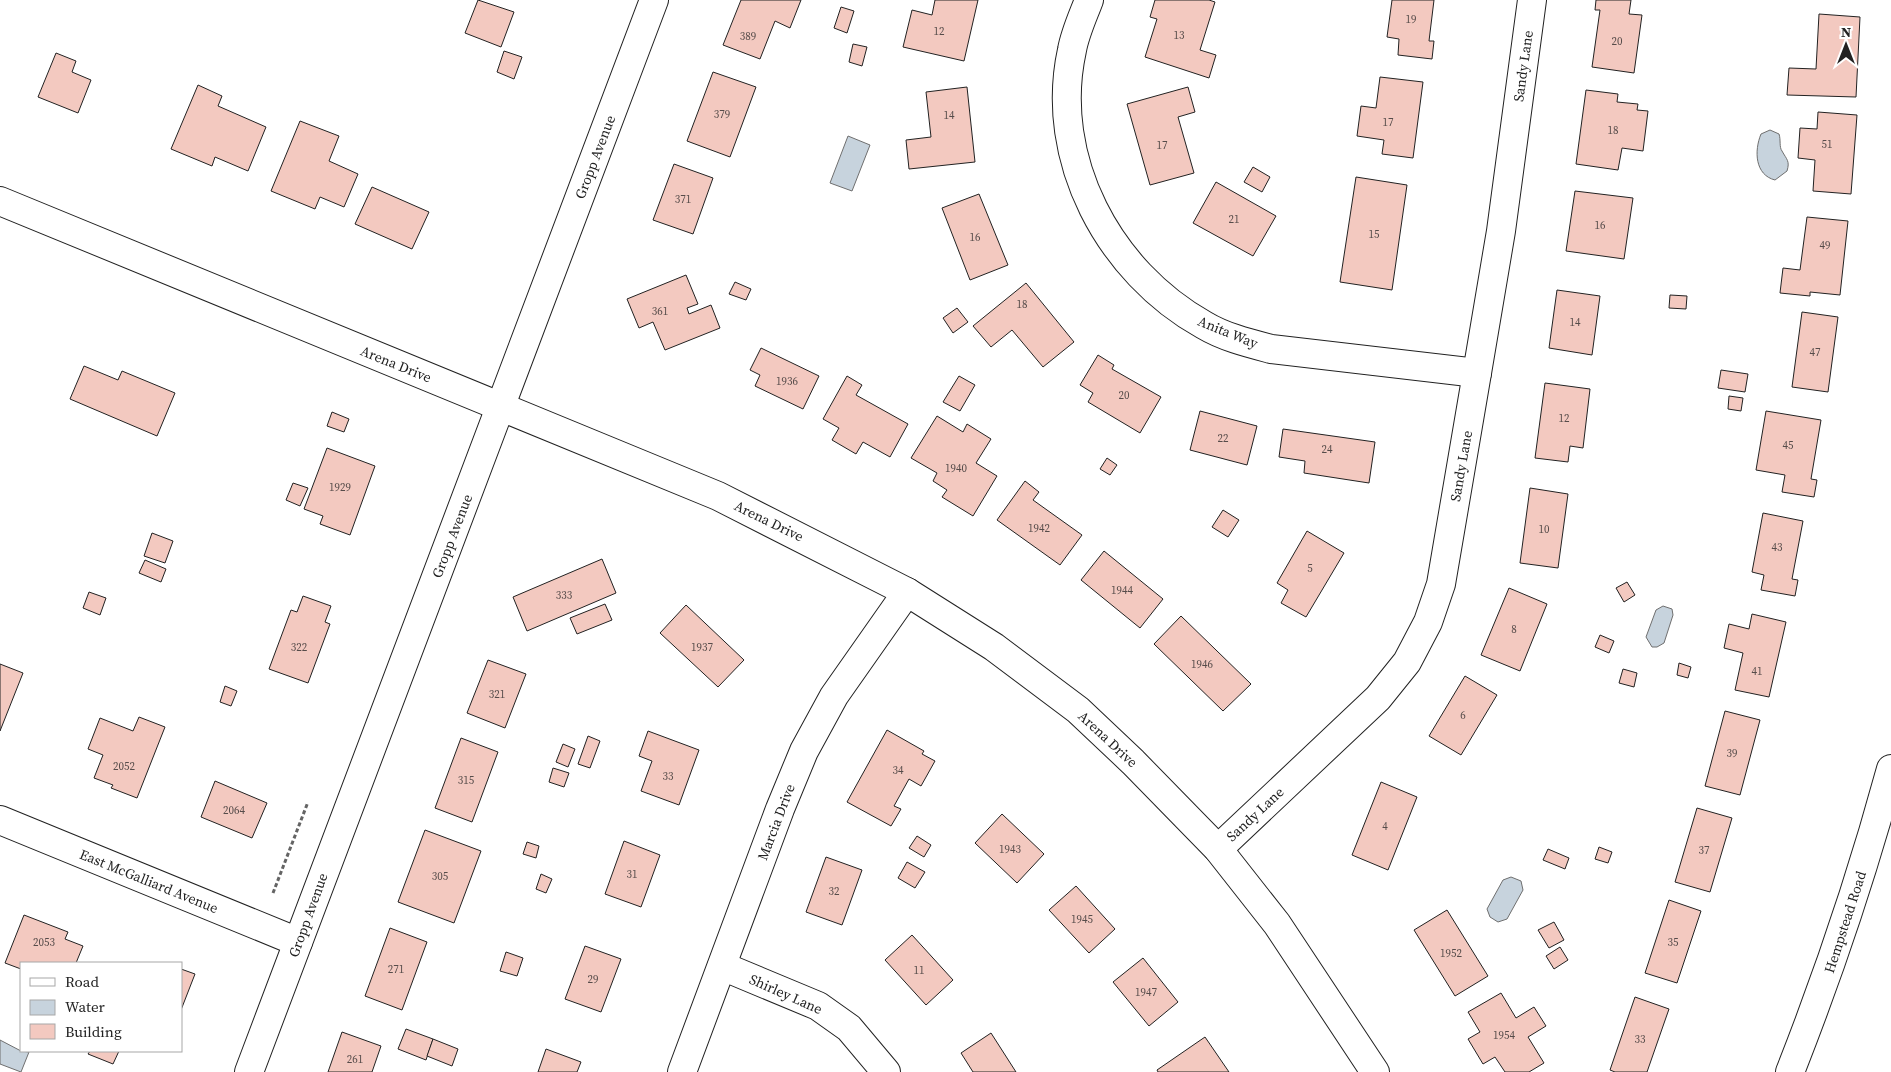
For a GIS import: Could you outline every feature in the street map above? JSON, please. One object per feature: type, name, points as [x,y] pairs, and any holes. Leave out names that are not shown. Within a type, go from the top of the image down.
[{"type":"street","name":"Gropp Avenue","points":[[249,1072],[654,0]]},
{"type":"street","name":"Anita Way","points":[[1089,0],[1072,50],[1067,99],[1071,144],[1083,187],[1102,228],[1128,264],[1163,298],[1204,326],[1246,343],[1263,347],[1477,373]]},
{"type":"street","name":"Sandy Lane","points":[[1218,849],[1378,698],[1411,654],[1428,622],[1441,584],[1501,231],[1532,0]]},
{"type":"street","name":"Arena Drive","points":[[0,201],[718,496],[907,592],[994,647],[1078,710],[1133,762],[1218,849],[1277,924],[1375,1072]]},
{"type":"street","name":"Marcia Drive","points":[[682,1072],[780,809],[804,751],[834,696],[907,592]]},
{"type":"street","name":"Hempstead Road","points":[[1790,1072],[1830,969],[1875,828],[1891,769]]},
{"type":"street","name":"East McGalliard Avenue","points":[[0,820],[298,942]]},
{"type":"street","name":"Shirley Lane","points":[[722,966],[818,1006],[849,1028],[875,1056],[886,1072]]},
{"type":"path","points":[[273,893],[308,802]]},
{"type":"water","points":[[1770,130],[1779,134],[1781,149],[1788,163],[1787,171],[1775,180],[1763,173],[1757,155],[1761,134]]},
{"type":"water","points":[[848,136],[870,145],[852,191],[830,183]]},
{"type":"water","points":[[1663,606],[1672,609],[1673,615],[1664,643],[1657,647],[1652,647],[1646,637],[1656,610]]},
{"type":"water","points":[[1511,877],[1521,881],[1523,890],[1507,919],[1498,922],[1490,917],[1487,909],[1503,880]]},
{"type":"water","points":[[0,1040],[20,1052],[29,1052],[21,1072],[0,1064]]},
{"type":"building","points":[[478,0],[514,12],[501,47],[465,33]]},
{"type":"building","points":[[741,0],[801,0],[790,28],[775,21],[760,59],[723,45]]},
{"type":"building","points":[[935,0],[978,0],[964,61],[903,47],[912,10],[932,15]]},
{"type":"building","points":[[1155,0],[1209,0],[1215,2],[1200,50],[1216,55],[1209,78],[1145,57],[1157,19],[1150,17]]},
{"type":"building","points":[[1392,0],[1434,0],[1429,41],[1434,41],[1432,59],[1398,55],[1399,39],[1387,37]]},
{"type":"building","points":[[1596,0],[1631,0],[1629,14],[1642,15],[1634,73],[1592,67],[1600,10],[1595,10]]},
{"type":"building","points":[[841,7],[854,11],[847,33],[834,28]]},
{"type":"building","points":[[1819,14],[1860,17],[1856,97],[1787,95],[1789,68],[1816,69]]},
{"type":"building","points":[[853,44],[867,47],[862,66],[849,62]]},
{"type":"building","points":[[504,51],[522,57],[514,79],[497,72]]},
{"type":"building","points":[[56,53],[76,61],[72,72],[91,80],[78,113],[38,97]]},
{"type":"building","points":[[713,72],[756,87],[730,157],[687,141]]},
{"type":"building","points":[[1380,77],[1423,82],[1413,158],[1382,154],[1384,140],[1357,136],[1361,106],[1376,108]]},
{"type":"building","points":[[198,85],[222,96],[218,106],[266,127],[248,171],[215,157],[212,166],[171,149]]},
{"type":"building","points":[[967,87],[975,162],[909,169],[906,140],[931,137],[926,92]]},
{"type":"building","points":[[1188,87],[1195,112],[1178,117],[1194,173],[1150,185],[1127,104]]},
{"type":"building","points":[[1586,90],[1618,94],[1617,102],[1638,104],[1637,110],[1648,111],[1643,151],[1622,148],[1618,170],[1576,164]]},
{"type":"building","points":[[1818,112],[1857,115],[1851,194],[1813,191],[1815,160],[1798,158],[1800,128],[1817,129]]},
{"type":"building","points":[[300,121],[339,136],[329,161],[358,174],[344,207],[320,197],[315,209],[271,191]]},
{"type":"building","points":[[674,164],[713,178],[693,234],[653,220]]},
{"type":"building","points":[[1253,167],[1270,177],[1262,192],[1244,182]]},
{"type":"building","points":[[1356,177],[1407,185],[1392,290],[1340,282]]},
{"type":"building","points":[[1216,182],[1276,216],[1253,256],[1193,223]]},
{"type":"building","points":[[372,187],[429,212],[412,249],[355,224]]},
{"type":"building","points":[[1575,191],[1633,198],[1624,259],[1566,251]]},
{"type":"building","points":[[979,194],[1008,265],[970,280],[942,208]]},
{"type":"building","points":[[1807,217],[1848,221],[1840,295],[1810,292],[1810,296],[1780,293],[1783,268],[1800,270]]},
{"type":"building","points":[[686,275],[698,304],[687,308],[689,314],[711,305],[720,328],[665,350],[653,322],[639,328],[627,299]]},
{"type":"building","points":[[735,282],[751,289],[746,300],[729,294]]},
{"type":"building","points":[[1026,283],[1074,342],[1043,367],[1012,330],[991,347],[973,326]]},
{"type":"building","points":[[1557,290],[1600,296],[1592,355],[1549,348]]},
{"type":"building","points":[[1670,295],[1687,296],[1686,309],[1669,308]]},
{"type":"building","points":[[957,308],[968,322],[953,333],[943,318]]},
{"type":"building","points":[[1802,312],[1838,317],[1828,392],[1792,387]]},
{"type":"building","points":[[761,348],[819,376],[803,409],[755,386],[760,375],[750,370]]},
{"type":"building","points":[[1098,355],[1114,365],[1112,369],[1161,397],[1140,433],[1088,402],[1093,393],[1080,385]]},
{"type":"building","points":[[84,366],[118,380],[122,371],[175,393],[157,436],[70,399]]},
{"type":"building","points":[[1721,370],[1748,374],[1745,392],[1718,388]]},
{"type":"building","points":[[847,376],[862,385],[856,395],[908,424],[890,457],[863,442],[856,454],[832,440],[839,428],[823,419]]},
{"type":"building","points":[[959,376],[975,385],[960,411],[943,402]]},
{"type":"building","points":[[1545,383],[1590,389],[1583,448],[1570,446],[1568,462],[1535,458]]},
{"type":"building","points":[[1729,396],[1743,398],[1741,411],[1728,409]]},
{"type":"building","points":[[1200,411],[1257,426],[1247,465],[1190,450]]},
{"type":"building","points":[[1766,411],[1821,420],[1811,479],[1817,480],[1814,497],[1782,492],[1785,475],[1756,470]]},
{"type":"building","points":[[332,412],[349,419],[344,432],[327,426]]},
{"type":"building","points":[[937,416],[963,432],[967,424],[991,439],[976,463],[997,476],[973,516],[942,497],[947,490],[933,481],[937,473],[911,458]]},
{"type":"building","points":[[1283,429],[1375,442],[1369,483],[1304,473],[1305,461],[1279,457]]},
{"type":"building","points":[[327,448],[375,466],[350,535],[320,524],[323,516],[304,509]]},
{"type":"building","points":[[1107,458],[1117,465],[1110,475],[1100,469]]},
{"type":"building","points":[[1025,481],[1039,492],[1033,500],[1082,535],[1060,565],[997,520]]},
{"type":"building","points":[[293,483],[308,488],[300,506],[286,500]]},
{"type":"building","points":[[1530,488],[1568,494],[1558,568],[1520,563]]},
{"type":"building","points":[[1223,510],[1239,520],[1228,537],[1212,527]]},
{"type":"building","points":[[1763,513],[1803,521],[1792,579],[1798,580],[1795,596],[1761,590],[1764,575],[1752,572]]},
{"type":"building","points":[[1307,531],[1344,553],[1306,617],[1281,603],[1288,590],[1277,583]]},
{"type":"building","points":[[152,533],[173,541],[165,563],[144,556]]},
{"type":"building","points":[[1104,551],[1163,599],[1140,628],[1081,580]]},
{"type":"building","points":[[602,559],[616,593],[527,631],[513,597]]},
{"type":"building","points":[[145,560],[166,569],[161,582],[139,573]]},
{"type":"building","points":[[1627,582],[1635,595],[1624,602],[1616,588]]},
{"type":"building","points":[[1509,588],[1547,604],[1520,671],[1481,655]]},
{"type":"building","points":[[89,592],[106,598],[100,615],[83,608]]},
{"type":"building","points":[[303,596],[331,606],[325,622],[330,624],[308,683],[269,669],[291,610],[297,612]]},
{"type":"building","points":[[605,604],[612,620],[577,634],[570,618]]},
{"type":"building","points":[[686,605],[744,660],[718,687],[660,633]]},
{"type":"building","points":[[1752,614],[1786,622],[1769,697],[1735,690],[1743,653],[1724,648],[1729,624],[1749,629]]},
{"type":"building","points":[[1181,616],[1251,684],[1223,711],[1154,644]]},
{"type":"building","points":[[1600,635],[1614,641],[1609,653],[1595,647]]},
{"type":"building","points":[[488,660],[526,674],[505,728],[467,713]]},
{"type":"building","points":[[1679,663],[1691,667],[1688,678],[1677,675]]},
{"type":"building","points":[[0,664],[23,673],[0,731]]},
{"type":"building","points":[[1623,669],[1637,673],[1634,687],[1619,683]]},
{"type":"building","points":[[1465,676],[1497,695],[1461,755],[1429,736]]},
{"type":"building","points":[[225,686],[237,691],[231,706],[220,702]]},
{"type":"building","points":[[1725,711],[1760,720],[1740,795],[1705,786]]},
{"type":"building","points":[[139,717],[165,727],[137,798],[111,788],[113,785],[94,778],[103,755],[88,749],[100,718],[133,731]]},
{"type":"building","points":[[887,730],[924,751],[922,754],[935,761],[921,786],[909,779],[894,806],[901,809],[891,826],[847,802]]},
{"type":"building","points":[[648,731],[699,750],[679,805],[641,791],[652,761],[639,756]]},
{"type":"building","points":[[588,736],[600,741],[590,768],[578,764]]},
{"type":"building","points":[[461,738],[498,752],[472,822],[435,808]]},
{"type":"building","points":[[563,744],[575,749],[568,767],[556,762]]},
{"type":"building","points":[[553,768],[569,773],[564,787],[549,782]]},
{"type":"building","points":[[215,781],[267,803],[252,838],[201,817]]},
{"type":"building","points":[[1381,782],[1417,797],[1388,870],[1352,855]]},
{"type":"building","points":[[1697,808],[1732,818],[1710,892],[1675,882]]},
{"type":"building","points":[[1002,814],[1044,854],[1017,883],[975,843]]},
{"type":"building","points":[[425,830],[481,851],[454,923],[398,902]]},
{"type":"building","points":[[917,836],[931,845],[924,857],[909,848]]},
{"type":"building","points":[[624,841],[660,855],[641,907],[605,894]]},
{"type":"building","points":[[527,842],[539,846],[536,858],[523,854]]},
{"type":"building","points":[[1599,847],[1612,852],[1608,863],[1595,859]]},
{"type":"building","points":[[1548,849],[1569,858],[1565,869],[1543,860]]},
{"type":"building","points":[[826,857],[862,870],[842,925],[806,912]]},
{"type":"building","points":[[907,862],[925,872],[915,888],[898,878]]},
{"type":"building","points":[[541,874],[552,879],[546,893],[536,889]]},
{"type":"building","points":[[1076,886],[1115,929],[1089,953],[1049,910]]},
{"type":"building","points":[[1669,900],[1701,911],[1677,983],[1645,973]]},
{"type":"building","points":[[1447,910],[1488,976],[1455,996],[1414,930]]},
{"type":"building","points":[[24,915],[68,932],[65,939],[83,946],[76,962],[20,962],[20,969],[5,963]]},
{"type":"building","points":[[1554,922],[1564,940],[1549,948],[1538,930]]},
{"type":"building","points":[[390,928],[427,942],[402,1010],[365,996]]},
{"type":"building","points":[[912,935],[953,980],[926,1005],[885,960]]},
{"type":"building","points":[[585,946],[621,959],[601,1012],[565,999]]},
{"type":"building","points":[[1560,947],[1568,960],[1554,969],[1546,956]]},
{"type":"building","points":[[506,952],[523,958],[517,976],[500,971]]},
{"type":"building","points":[[1143,958],[1178,1002],[1149,1026],[1113,982]]},
{"type":"building","points":[[182,969],[195,974],[182,1007]]},
{"type":"building","points":[[1501,993],[1516,1018],[1534,1007],[1546,1026],[1528,1037],[1544,1063],[1529,1072],[1505,1072],[1495,1057],[1483,1064],[1468,1039],[1480,1032],[1468,1012]]},
{"type":"building","points":[[1635,997],[1669,1009],[1647,1072],[1615,1072],[1610,1070]]},
{"type":"building","points":[[406,1029],[433,1039],[426,1060],[398,1049]]},
{"type":"building","points":[[342,1032],[381,1046],[372,1072],[328,1072]]},
{"type":"building","points":[[991,1033],[1016,1072],[973,1072],[961,1053]]},
{"type":"building","points":[[1205,1037],[1229,1072],[1158,1072],[1157,1070]]},
{"type":"building","points":[[433,1039],[458,1049],[452,1066],[427,1056]]},
{"type":"building","points":[[546,1049],[581,1062],[577,1072],[538,1072]]},
{"type":"building","points":[[89,1052],[119,1052],[113,1064],[88,1054]]}]
